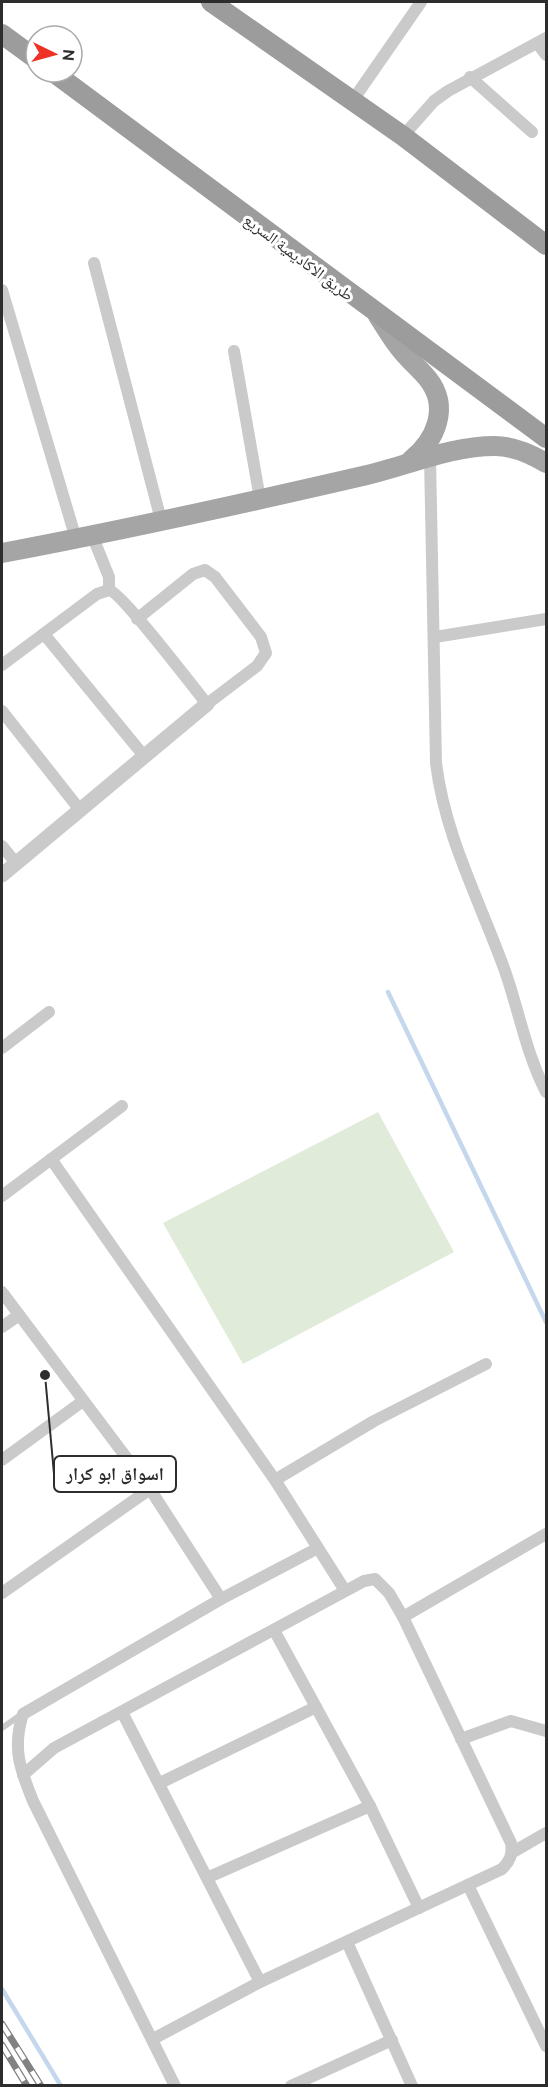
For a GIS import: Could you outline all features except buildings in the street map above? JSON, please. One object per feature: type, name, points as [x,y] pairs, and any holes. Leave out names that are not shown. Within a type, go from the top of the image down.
[{"type":"highway","points":[[211,2],[403,136],[546,245]]},
{"type":"highway","points":[[2,33],[24,50]]},
{"type":"highway","name":"طريق الاكاديمية السريع","points":[[69,84],[378,316],[546,438]]},
{"type":"main road","points":[[378,316],[400,350],[429,379],[438,400],[439,412],[434,434],[422,451],[404,466]]},
{"type":"main road","points":[[2,553],[260,499],[404,466],[452,451],[497,446],[513,448],[546,463]]},
{"type":"street","points":[[353,100],[421,2]]},
{"type":"street","points":[[403,136],[434,101],[470,77],[542,40],[546,56]]},
{"type":"street","points":[[470,77],[532,132]]},
{"type":"street","points":[[94,263],[161,520]]},
{"type":"street","points":[[2,290],[84,537],[109,577],[109,590]]},
{"type":"street","points":[[234,351],[260,499]]},
{"type":"street","points":[[430,457],[436,763],[446,820],[506,973],[533,1063],[546,1092]]},
{"type":"street","points":[[2,875],[207,704],[257,666],[266,653],[261,638],[215,577],[205,570],[199,571],[137,619]]},
{"type":"street","points":[[2,666],[97,594],[109,590],[118,594],[207,704]]},
{"type":"street","points":[[435,637],[546,619]]},
{"type":"street","points":[[44,634],[144,756]]},
{"type":"street","points":[[2,711],[80,810]]},
{"type":"street","points":[[2,846],[16,863]]},
{"type":"street","points":[[2,1048],[49,1012]]},
{"type":"street","points":[[2,1196],[122,1106]]},
{"type":"street","points":[[51,1159],[275,1480],[344,1589]]},
{"type":"street","points":[[2,1292],[150,1489],[221,1599]]},
{"type":"street","points":[[2,1327],[19,1315]]},
{"type":"street","points":[[275,1480],[374,1421],[486,1364]]},
{"type":"street","points":[[2,1460],[83,1401]]},
{"type":"street","points":[[2,1593],[150,1489]]},
{"type":"street","points":[[402,1617],[546,1534]]},
{"type":"street","points":[[175,2085],[33,1801],[23,1775],[16,1741],[23,1714],[221,1599],[318,1548]]},
{"type":"street","points":[[23,1775],[54,1748],[274,1630],[344,1589],[375,1579],[389,1593],[402,1617],[511,1843],[513,1852]]},
{"type":"street","points":[[274,1630],[370,1806],[419,1908]]},
{"type":"street","points":[[160,1783],[316,1707]]},
{"type":"street","points":[[122,1712],[209,1877],[260,1982]]},
{"type":"street","points":[[461,1738],[511,1721],[546,1731]]},
{"type":"street","points":[[209,1877],[370,1806]]},
{"type":"street","points":[[153,2038],[260,1982],[502,1869],[513,1852],[546,1833]]},
{"type":"street","points":[[468,1885],[546,2046]]},
{"type":"street","points":[[347,1942],[412,2085]]},
{"type":"street","points":[[291,2085],[392,2040]]},
{"type":"lane","points":[[2,1728],[23,1714]]},
{"type":"green space","points":[[378,1112],[454,1252],[243,1364],[163,1223]]},
{"type":"waterway","points":[[388,992],[546,1322]]},
{"type":"waterway","points":[[2,1989],[61,2086]]},
{"type":"railway","points":[[2,2024],[41,2086]]},
{"type":"railway","points":[[2,2045],[27,2086]]},
{"type":"place","name":"اسواق ابو كرار","points":[[45,1375]]}]
